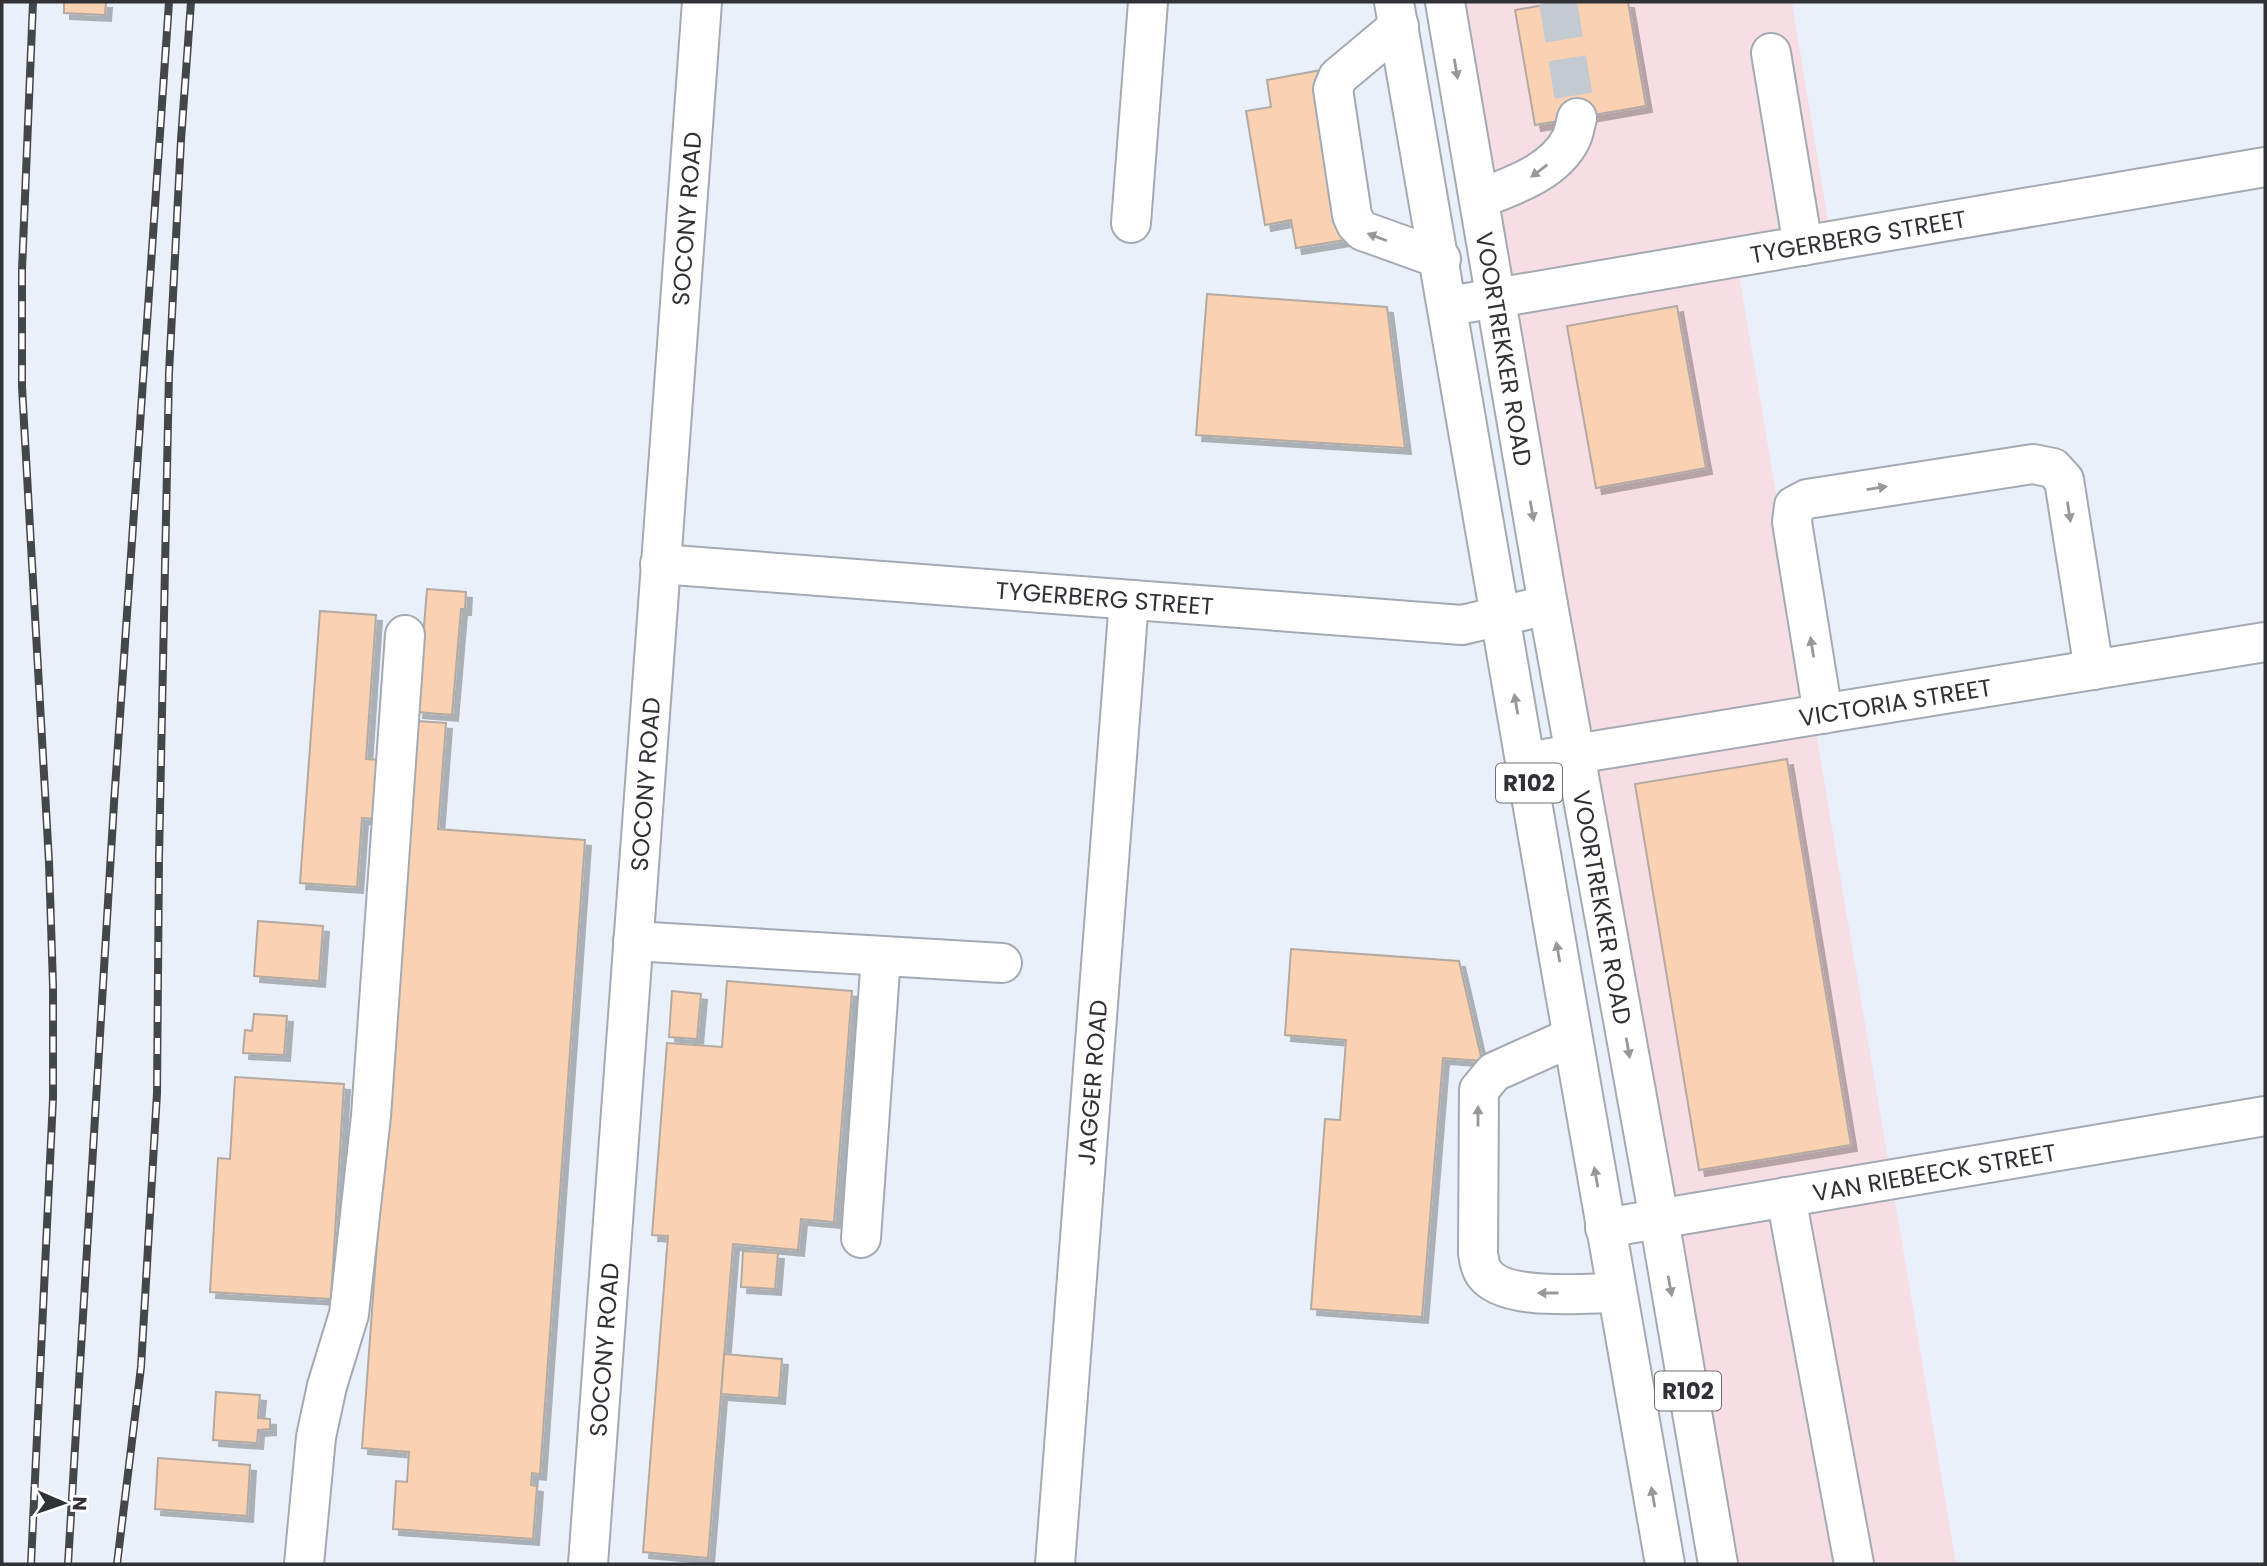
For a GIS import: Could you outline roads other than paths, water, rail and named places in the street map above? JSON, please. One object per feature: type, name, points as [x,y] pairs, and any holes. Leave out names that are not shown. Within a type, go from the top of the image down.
[{"type":"street","name":"SOCONY ROAD","points":[[588,1564],[702,2]]},
{"type":"street","points":[[1131,223],[1148,2]]},
{"type":"street","name":"VOORTREKKER ROAD","points":[[1445,2],[1574,755],[1659,1219],[1718,1564]]},
{"type":"street","points":[[1397,14],[1338,77],[1332,89],[1352,215],[1363,231],[1441,259]]},
{"type":"street","name":"VOORTREKKER ROAD","points":[[1397,14],[1616,1293],[1665,1564]]},
{"type":"street","points":[[1771,53],[1803,246]]},
{"type":"street","points":[[1479,199],[1530,178],[1552,161],[1570,141],[1577,118]]},
{"type":"street","name":"TYGERBERG STREET","points":[[1449,306],[2265,167]]},
{"type":"street","points":[[1823,714],[1792,523],[1794,506],[1807,499],[2033,464],[2053,468],[2064,480],[2094,670]]},
{"type":"street","name":"TYGERBERG STREET","points":[[660,565],[1462,625],[1548,605]]},
{"type":"street","name":"JAGGER ROAD","points":[[1055,1564],[1129,600]]},
{"type":"street","points":[[304,1564],[316,1437],[327,1386],[349,1314],[371,1116],[405,635]]},
{"type":"street","name":"VICTORIA STREET","points":[[1526,762],[2265,642]]},
{"type":"street","points":[[633,941],[1002,963]]},
{"type":"street","points":[[861,1238],[881,956]]},
{"type":"street","points":[[1572,1037],[1494,1072],[1479,1090],[1478,1253],[1483,1272],[1489,1279],[1511,1290],[1529,1293],[1616,1293]]},
{"type":"street","name":"VAN RIEBEECK STREET","points":[[1605,1228],[2265,1116]]},
{"type":"street","points":[[1786,1197],[1854,1564]]},
{"type":"tunnel","points":[[1558,2],[1577,118]]},
{"type":"railway","points":[[31,1564],[53,1098],[49,862],[22,387],[22,270],[33,2]]},
{"type":"railway","points":[[68,1564],[114,803],[169,2]]},
{"type":"railway","points":[[117,1564],[141,1367],[157,1093],[169,373],[191,2]]}]
